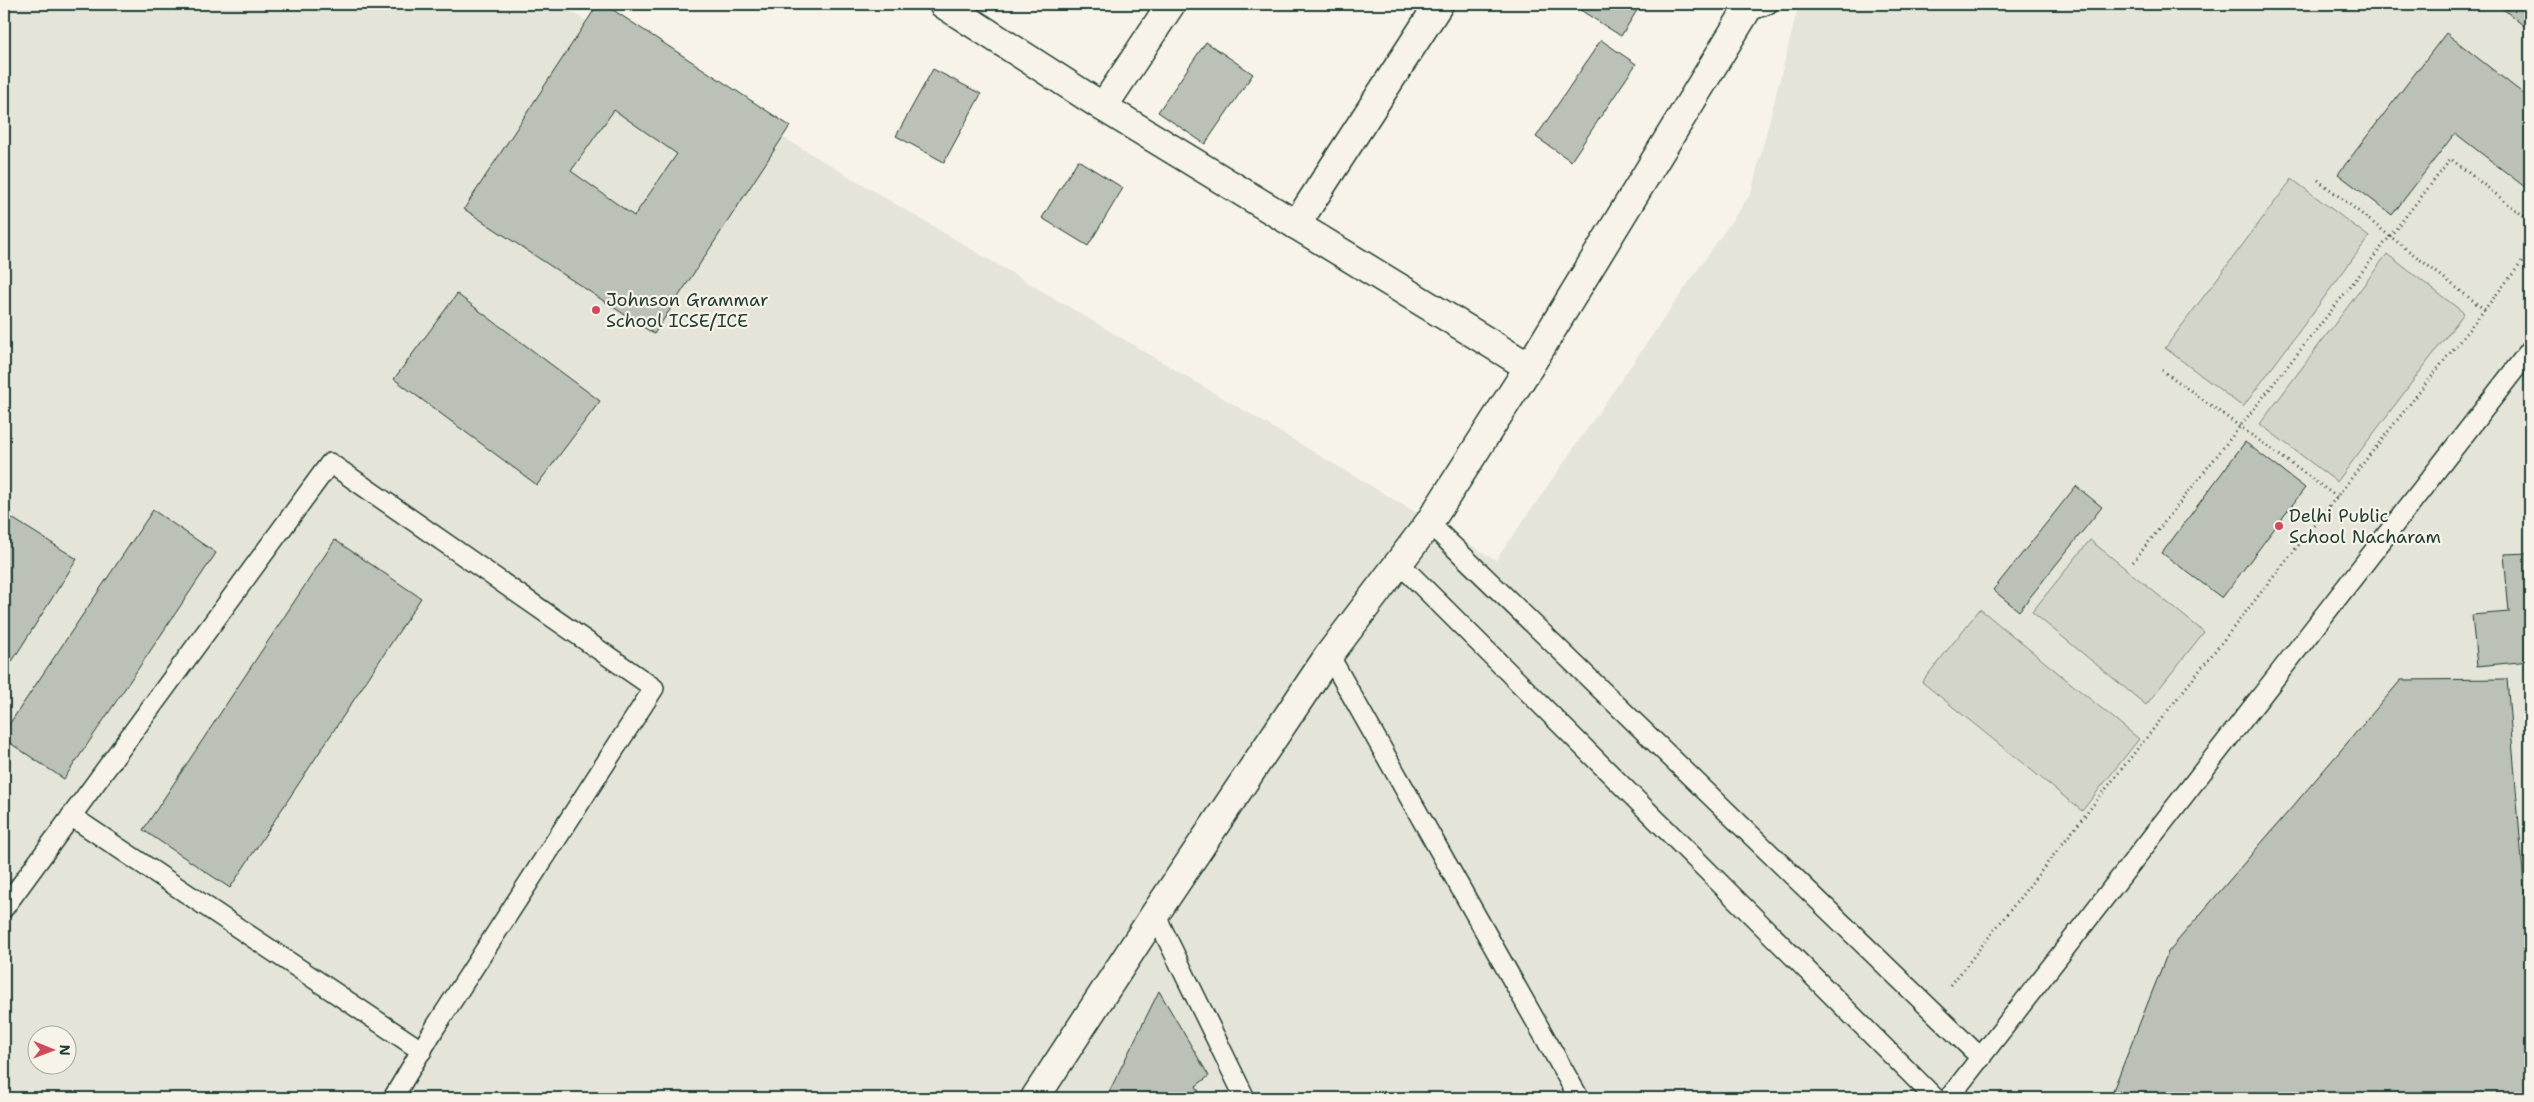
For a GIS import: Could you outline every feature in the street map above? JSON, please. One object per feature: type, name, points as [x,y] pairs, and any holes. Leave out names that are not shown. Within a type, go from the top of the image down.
[{"type":"street","points":[[943,4],[1103,107],[1529,367]]},
{"type":"street","points":[[1103,107],[1171,4]]},
{"type":"street","points":[[1296,225],[1439,4]]},
{"type":"street","points":[[1035,1098],[1155,914],[1329,655],[1429,523],[1529,367],[1753,7]]},
{"type":"lane","points":[[1949,1098],[2530,350]]},
{"type":"lane","points":[[4,908],[330,463],[654,688],[422,1051],[394,1098]]},
{"type":"lane","points":[[1429,523],[1980,1058]]},
{"type":"lane","points":[[1398,563],[1935,1098]]},
{"type":"lane","points":[[1329,655],[1579,1098]]},
{"type":"lane","points":[[71,816],[422,1051]]},
{"type":"lane","points":[[1155,914],[1245,1098]]},
{"type":"path","points":[[2133,562],[2452,159],[2530,222]]},
{"type":"path","points":[[2318,180],[2485,310]]},
{"type":"path","points":[[1931,1010],[2530,252]]},
{"type":"path","points":[[2162,370],[2337,497]]},
{"type":"shaded area","points":[[4,4],[558,4],[1496,560],[1751,193],[1799,4],[2530,4],[2530,1098],[4,1098]]},
{"type":"shaded area","points":[[2292,179],[2369,237],[2243,407],[2165,348]]},
{"type":"shaded area","points":[[2387,254],[2464,313],[2337,482],[2260,424]]},
{"type":"shaded area","points":[[2090,540],[2204,632],[2146,705],[2032,612]]},
{"type":"shaded area","points":[[1980,609],[2139,739],[2082,811],[1922,682]]},
{"type":"building","points":[[598,4],[604,4],[790,126],[654,334],[464,209]],"holes":[[[614,110],[677,154],[634,216],[571,171]]]},
{"type":"building","points":[[1571,4],[1641,4],[1621,36]]},
{"type":"building","points":[[2497,4],[2530,4],[2530,31]]},
{"type":"building","points":[[2446,33],[2530,99],[2530,191],[2455,133],[2392,215],[2338,174]]},
{"type":"building","points":[[1601,40],[1636,64],[1571,161],[1536,137]]},
{"type":"building","points":[[1206,42],[1253,74],[1205,144],[1158,112]]},
{"type":"building","points":[[933,69],[981,94],[944,162],[896,136]]},
{"type":"building","points":[[1078,160],[1123,188],[1088,246],[1042,218]]},
{"type":"building","points":[[457,294],[600,401],[537,485],[394,379]]},
{"type":"building","points":[[2245,442],[2305,488],[2222,598],[2162,553]]},
{"type":"building","points":[[2076,486],[2102,507],[2019,611],[1993,590]]},
{"type":"building","points":[[153,510],[216,553],[64,779],[4,739],[4,732]]},
{"type":"building","points":[[4,513],[77,559],[4,674]]},
{"type":"building","points":[[335,540],[421,598],[230,888],[143,830]]},
{"type":"building","points":[[2530,553],[2530,661],[2477,666],[2472,615],[2509,612],[2504,554]]},
{"type":"building","points":[[2507,679],[2530,958],[2530,1098],[2110,1098],[2168,952],[2401,680]]},
{"type":"building","points":[[1159,991],[1209,1076],[1196,1086],[1202,1098],[1106,1098]]},
{"type":"place","name":"Johnson Grammar School ICSE/ICE","points":[[596,310]]},
{"type":"place","name":"Delhi Public School Nacharam","points":[[2279,526]]}]
